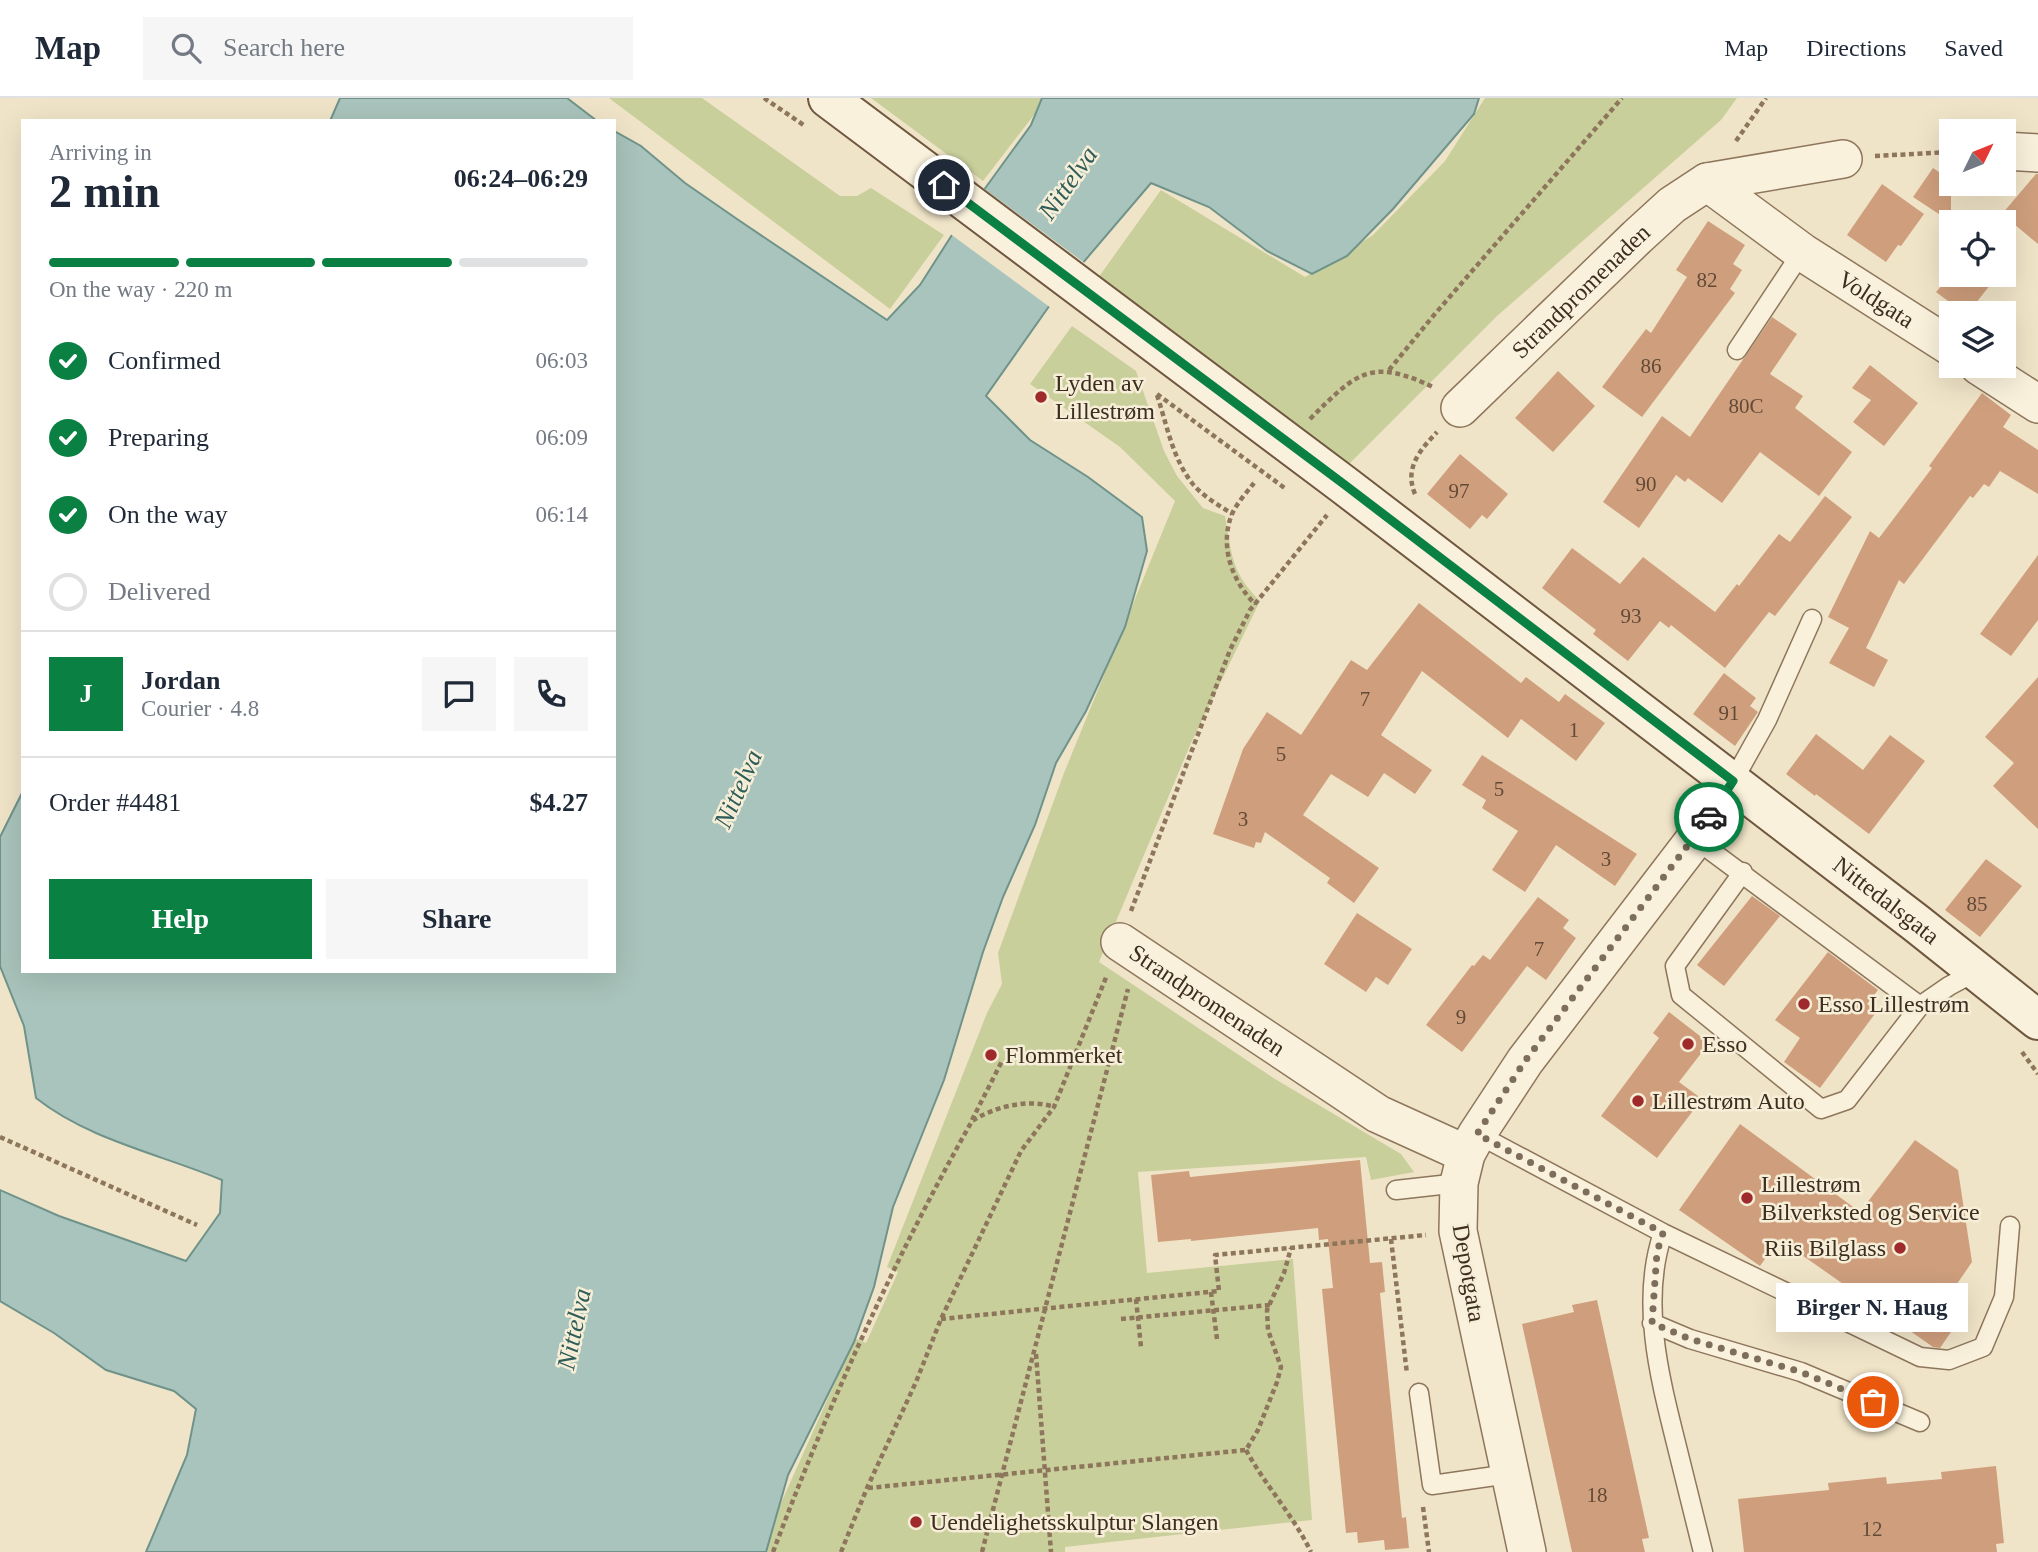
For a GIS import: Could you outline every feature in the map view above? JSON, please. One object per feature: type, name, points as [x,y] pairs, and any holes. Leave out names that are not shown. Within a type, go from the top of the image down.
[{"type":"main road","name":"Nittedalsgata","points":[[828,98],[1345,485],[1733,781],[2038,1020]]},
{"type":"street","points":[[2016,152],[2038,153]]},
{"type":"street","points":[[1707,182],[1843,159]]},
{"type":"street","name":"Voldgata","points":[[1707,182],[1802,252],[1939,339]]},
{"type":"street","name":"Strandpromenaden","points":[[1460,408],[1637,237],[1672,205],[1707,182]]},
{"type":"street","points":[[1998,378],[2038,404]]},
{"type":"street","points":[[1467,1157],[1525,1061],[1695,839],[1733,781]]},
{"type":"street","name":"Strandpromenaden","points":[[1129,948],[1378,1114],[1467,1157]]},
{"type":"street","name":"Depotgata","points":[[1467,1157],[1458,1231],[1527,1552]]},
{"type":"lane","points":[[1737,350],[1802,252]]},
{"type":"lane","points":[[1733,781],[1768,720],[1812,619]]},
{"type":"lane","points":[[1695,839],[1743,872],[1920,1006]]},
{"type":"lane","points":[[1743,872],[1675,966],[1681,995],[1821,1109],[1847,1100],[1920,1006],[1977,971]]},
{"type":"lane","points":[[1396,1189],[1467,1157],[1663,1233],[1920,1357],[1949,1360],[1983,1347],[2004,1297],[2010,1226]]},
{"type":"lane","points":[[1663,1233],[1657,1252],[1652,1323],[1660,1379],[1703,1552]]},
{"type":"lane","points":[[1652,1323],[1690,1339],[1801,1372],[1920,1422]]},
{"type":"lane","points":[[1419,1393],[1432,1485],[1509,1474]]},
{"type":"path","points":[[1389,370],[1434,314],[1622,98]]},
{"type":"path","points":[[1843,159],[1939,152]]},
{"type":"path","points":[[1302,426],[1348,383],[1366,374],[1389,370],[1435,388],[1460,408],[1414,459],[1411,472],[1417,499]]},
{"type":"path","points":[[1153,386],[1181,466],[1194,485],[1232,514]]},
{"type":"path","points":[[1254,483],[1232,514],[1227,554],[1238,583],[1255,604]]},
{"type":"path","name":"Strandpromenaden","points":[[1129,948],[1213,693],[1230,650],[1255,604],[1328,514]]},
{"type":"path","points":[[841,1552],[941,1319],[1021,1152],[1054,1107],[1129,948]]},
{"type":"path","points":[[982,1552],[1123,1004],[1129,948]]},
{"type":"path","points":[[773,1552],[805,1468],[861,1338],[898,1260],[1002,1061]]},
{"type":"path","points":[[972,1121],[985,1112],[1031,1102],[1054,1107]]},
{"type":"path","points":[[0,1138],[197,1225]]},
{"type":"path","points":[[941,1319],[1219,1291],[1215,1255],[1458,1231]]},
{"type":"path","points":[[1247,1450],[1271,1400],[1280,1367],[1268,1330],[1267,1310],[1284,1273],[1291,1248]]},
{"type":"path","points":[[1212,1292],[1217,1339]]},
{"type":"path","points":[[1136,1299],[1141,1347]]},
{"type":"path","points":[[1121,1319],[1270,1305]]},
{"type":"path","points":[[1036,1348],[1051,1552]]},
{"type":"path","points":[[867,1488],[1247,1450]]},
{"type":"path","points":[[1247,1450],[1255,1466],[1296,1523],[1311,1552]]},
{"type":"green space","points":[[609,98],[702,98],[840,196],[857,196],[871,188],[944,235],[890,309]]},
{"type":"green space","points":[[871,98],[1047,98],[983,181]]},
{"type":"green space","points":[[1485,98],[1737,98],[1721,120],[1497,316],[1339,474],[1093,285],[1161,190],[1305,277],[1373,235],[1445,161]]},
{"type":"green space","points":[[1072,326],[1136,371],[1164,451],[1177,476],[1203,508],[1225,516],[1238,572],[1260,601],[1191,743],[1099,962],[1275,1079],[1401,1154],[1414,1172],[1371,1180],[1366,1157],[1138,1172],[1147,1273],[1293,1259],[1312,1520],[1065,1547],[1065,1552],[759,1552],[855,1338],[866,1343],[898,1272],[887,1267],[987,1013],[1002,984],[998,953],[1064,773],[1175,501],[1120,447],[1030,384]]},
{"type":"water","points":[[340,98],[567,98],[594,119],[331,119]]},
{"type":"water","name":"Nittelva","points":[[1042,98],[1479,98],[1474,114],[1393,209],[1347,256],[1312,274],[1267,251],[1209,207],[1151,183],[1064,285],[986,396],[1030,440],[1088,477],[1142,517],[1147,551],[1125,627],[1086,711],[1056,763],[1035,825],[1003,897],[983,952],[944,1080],[893,1207],[874,1287],[854,1342],[788,1475],[766,1552],[146,1552],[187,1455],[196,1409],[174,1391],[106,1370],[54,1333],[0,1301],[0,1190],[59,1216],[186,1261],[220,1213],[222,1180],[102,1136],[57,1113],[36,1098],[24,1026],[0,966],[0,837],[21,795],[21,973],[616,973],[616,132],[641,146],[685,183],[887,320],[920,285],[957,227],[1031,125]]},
{"type":"pier","points":[[982,187],[1086,264],[1051,308],[949,233]]},
{"type":"building","points":[[1933,168],[1939,172],[1939,196],[1951,196],[1951,210],[1939,210],[1939,214],[1913,197]]},
{"type":"building","points":[[2038,174],[2038,244],[2016,226],[2016,210],[2005,210]]},
{"type":"building","points":[[1882,184],[1924,214],[1886,262],[1847,235]]},
{"type":"building","points":[[1708,221],[1745,245],[1733,264],[1742,270],[1730,289],[1735,293],[1642,417],[1602,387],[1646,329],[1651,333],[1687,277],[1676,270]]},
{"type":"building","points":[[1940,287],[1989,287],[1977,301],[1948,301],[1936,292]]},
{"type":"building","points":[[1772,317],[1797,334],[1770,374],[1803,396],[1795,408],[1852,452],[1819,496],[1760,452],[1722,503],[1688,478],[1685,482],[1676,475],[1639,528],[1603,502],[1662,416],[1690,437]]},
{"type":"building","points":[[1870,365],[1918,403],[1884,446],[1853,422],[1871,400],[1852,388]]},
{"type":"building","points":[[1558,371],[1595,406],[1553,452],[1515,418]]},
{"type":"building","points":[[1982,393],[2011,415],[2003,427],[2038,450],[2038,494],[2000,471],[1989,487],[1984,484],[1973,498],[1970,496],[1904,584],[1899,580],[1866,648],[1888,660],[1874,687],[1829,663],[1849,628],[1828,617],[1870,531],[1879,538],[1932,468],[1929,466]]},
{"type":"building","points":[[1460,454],[1508,494],[1487,519],[1482,515],[1470,529],[1427,494]]},
{"type":"building","points":[[1825,496],[1852,517],[1775,616],[1769,612],[1725,668],[1671,625],[1669,628],[1660,621],[1628,661],[1593,634],[1596,630],[1542,588],[1572,548],[1620,584],[1643,557],[1715,612],[1779,534],[1790,542]]},
{"type":"building","points":[[2038,555],[2038,620],[2011,656],[1980,634]]},
{"type":"building","points":[[1419,603],[1521,683],[1526,677],[1559,702],[1565,694],[1605,723],[1576,761],[1521,719],[1508,738],[1422,671],[1381,735],[1432,770],[1415,794],[1384,773],[1368,797],[1331,774],[1303,815],[1379,868],[1354,903],[1327,883],[1330,878],[1265,832],[1261,843],[1256,842],[1254,848],[1213,834],[1243,749],[1267,712],[1301,735],[1351,660],[1367,670]]},
{"type":"building","points":[[1724,673],[1756,698],[1750,706],[1758,712],[1735,746],[1693,714]]},
{"type":"building","points":[[2038,677],[2038,829],[1993,786],[2014,763],[1985,737]]},
{"type":"building","points":[[1816,734],[1863,770],[1890,735],[1925,761],[1869,834],[1786,774]]},
{"type":"building","points":[[1482,755],[1637,854],[1615,886],[1556,845],[1525,892],[1492,870],[1518,831],[1482,808],[1486,800],[1462,785]]},
{"type":"building","points":[[1986,859],[2022,886],[1980,937],[1945,910]]},
{"type":"building","points":[[1752,896],[1780,916],[1724,986],[1697,965]]},
{"type":"building","points":[[1538,897],[1569,920],[1563,928],[1576,938],[1546,980],[1527,966],[1462,1052],[1426,1025],[1472,965],[1483,955],[1490,960]]},
{"type":"building","points":[[1357,913],[1412,949],[1388,985],[1376,977],[1366,992],[1324,964]]},
{"type":"building","points":[[1828,952],[1878,990],[1867,1004],[1877,1011],[1820,1088],[1784,1062],[1800,1038],[1775,1020]]},
{"type":"building","points":[[1669,1012],[1709,1043],[1679,1082],[1702,1099],[1657,1158],[1601,1116],[1659,1038],[1653,1033]]},
{"type":"building","points":[[1740,1124],[1860,1212],[1915,1140],[1958,1170],[1972,1262],[1948,1297],[1966,1310],[1940,1348],[1933,1347],[1779,1239],[1760,1266],[1679,1210]]},
{"type":"building","points":[[1360,1160],[1370,1263],[1382,1262],[1385,1292],[1380,1293],[1402,1518],[1406,1517],[1409,1548],[1385,1550],[1384,1540],[1358,1543],[1357,1532],[1346,1533],[1322,1289],[1333,1288],[1328,1239],[1319,1240],[1318,1228],[1158,1242],[1151,1175],[1189,1171],[1190,1177]]},
{"type":"building","points":[[1597,1300],[1649,1538],[1642,1539],[1645,1552],[1572,1552],[1522,1324],[1574,1312],[1572,1305]]},
{"type":"building","points":[[1996,1466],[2004,1543],[1996,1544],[1997,1552],[1744,1552],[1738,1499],[1829,1490],[1828,1483],[1886,1477],[1887,1484],[1942,1479],[1941,1472]]},
{"type":"way so far","points":[[1709,817],[1525,1061],[1477,1134],[1663,1233],[1657,1252],[1652,1323],[1690,1339],[1801,1372],[1873,1402]]},
{"type":"place","name":"Lyden av Lillestrøm","points":[[1041,397]]},
{"type":"place","name":"Esso Lillestrøm","points":[[1804,1004]]},
{"type":"place","name":"Esso","points":[[1688,1044]]},
{"type":"place","name":"Flommerket","points":[[991,1055]]},
{"type":"place","name":"Lillestrøm Auto","points":[[1638,1101]]},
{"type":"place","name":"Lillestrøm Bilverksted og Service","points":[[1747,1198]]},
{"type":"place","name":"Riis Bilglass","points":[[1900,1248]]},
{"type":"place","name":"Birger N. Haug","points":[[1873,1402]]},
{"type":"place","name":"Uendelighetsskulptur Slangen","points":[[916,1522]]},
{"type":"route","points":[[944,185],[1345,485],[1733,781],[1709,817]]}]
